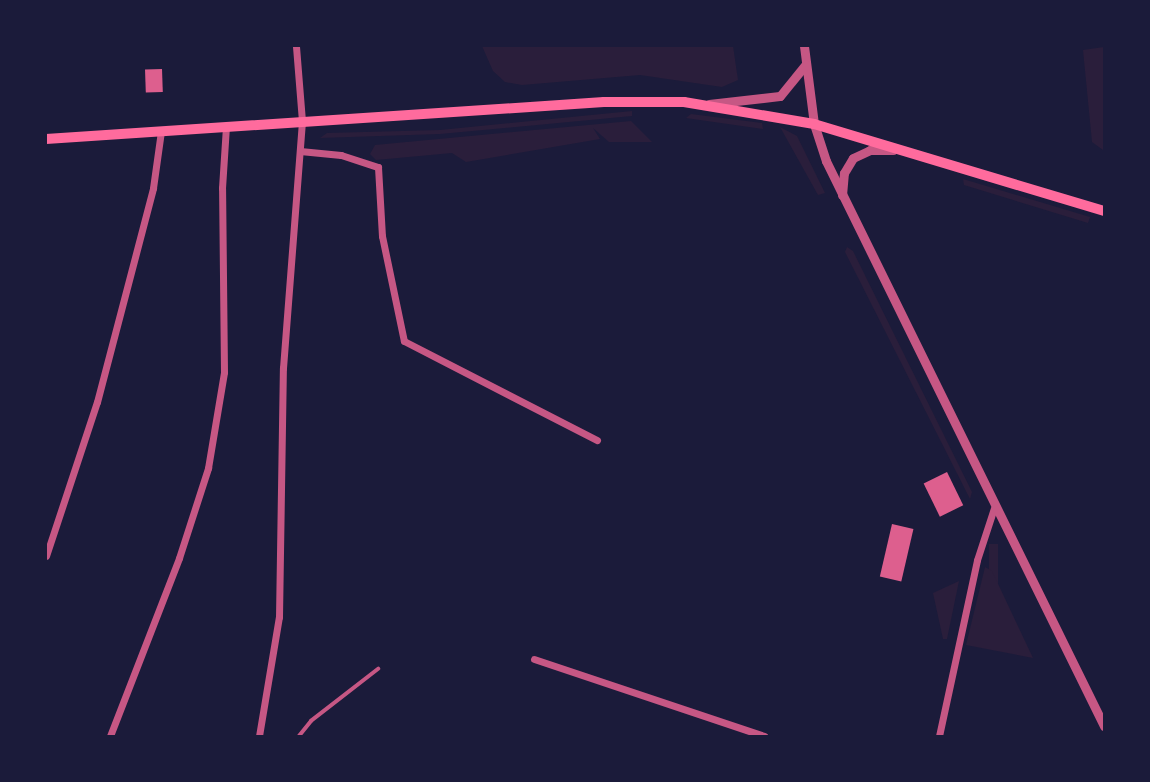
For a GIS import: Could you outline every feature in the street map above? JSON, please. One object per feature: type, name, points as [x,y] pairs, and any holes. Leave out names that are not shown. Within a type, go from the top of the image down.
[{"type":"main road","points":[[46,139],[624,101],[708,104],[814,124],[913,151],[1104,211]]},
{"type":"street","points":[[259,737],[279,617],[283,368],[302,121],[296,46]]},
{"type":"street","points":[[804,46],[814,124],[842,195],[994,508],[1104,726]]},
{"type":"street","points":[[708,104],[780,96],[806,64]]},
{"type":"street","points":[[110,737],[208,468],[224,372],[222,200],[226,126]]},
{"type":"street","points":[[46,556],[97,402],[153,188],[161,131]]},
{"type":"street","points":[[842,195],[844,173],[857,155],[870,150],[913,151]]},
{"type":"street","points":[[300,151],[341,155],[377,167],[382,236],[404,341],[597,440]]},
{"type":"street","points":[[939,737],[977,560],[994,508]]},
{"type":"street","points":[[534,659],[764,737]]},
{"type":"lane","points":[[299,737],[311,721],[378,669]]},
{"type":"shaded area","points":[[482,46],[733,46],[738,80],[722,87],[640,75],[522,85],[505,82],[493,71]]},
{"type":"shaded area","points":[[1104,47],[1104,166],[1103,150],[1092,142],[1083,50]]},
{"type":"shaded area","points":[[632,111],[632,116],[440,134],[320,138],[327,133],[440,130]]},
{"type":"shaded area","points":[[691,114],[762,123],[763,129],[686,118]]},
{"type":"shaded area","points":[[631,121],[652,142],[609,142],[593,128],[600,139],[466,162],[452,153],[376,160],[370,154],[375,145]]},
{"type":"shaded area","points":[[780,127],[797,136],[825,193],[818,195]]},
{"type":"shaded area","points":[[963,179],[1090,217],[1088,223],[964,185]]},
{"type":"shaded area","points":[[847,247],[853,251],[972,492],[970,499],[845,252]]},
{"type":"shaded area","points":[[989,544],[998,544],[998,617],[989,617]]},
{"type":"shaded area","points":[[985,567],[992,571],[1033,658],[966,645]]},
{"type":"shaded area","points":[[959,581],[947,639],[943,639],[933,593]]},
{"type":"building","points":[[162,69],[163,92],[146,93],[145,70]]},
{"type":"building","points":[[947,472],[963,505],[940,517],[924,483]]},
{"type":"building","points":[[892,524],[913,529],[901,582],[880,577]]}]
